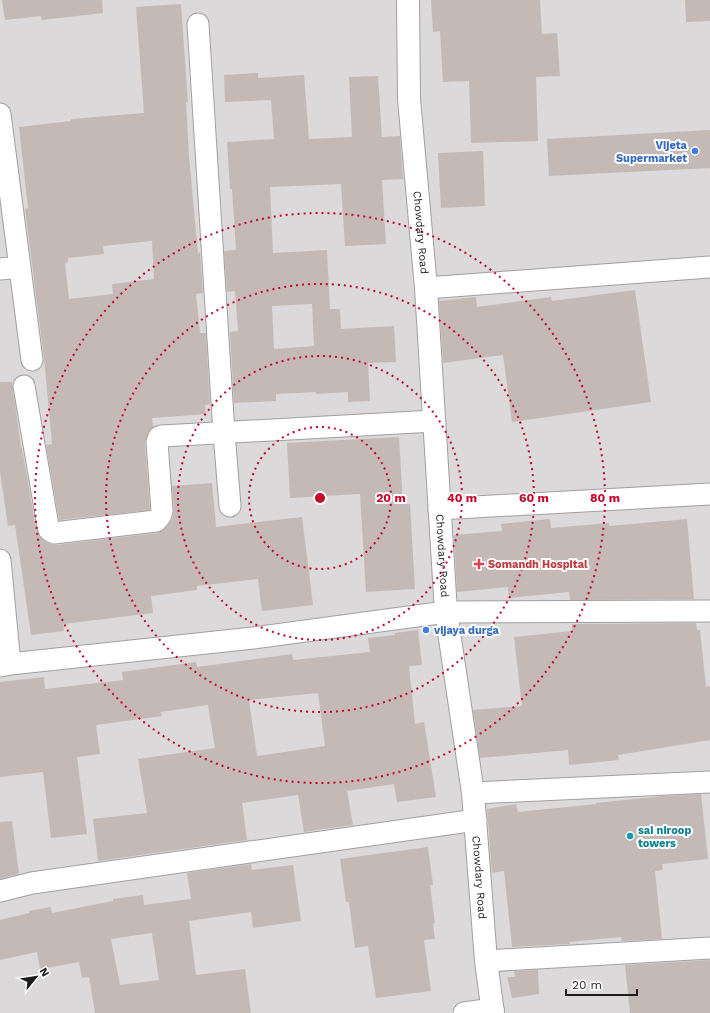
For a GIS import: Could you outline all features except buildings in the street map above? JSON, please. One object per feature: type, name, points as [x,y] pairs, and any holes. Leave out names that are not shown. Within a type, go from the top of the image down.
[{"type":"street","name":"Chowdary Road","points":[[408,0],[409,99],[426,288],[446,612],[473,793],[486,961],[493,1011]]},
{"type":"street","points":[[198,24],[230,506]]},
{"type":"street","points":[[0,114],[10,268],[32,360]]},
{"type":"street","points":[[426,288],[710,267]]},
{"type":"street","points":[[24,386],[48,526],[49,530],[54,533],[156,520],[161,515],[162,511],[157,442],[159,438],[170,435],[434,421]]},
{"type":"street","points":[[439,509],[710,494]]},
{"type":"street","points":[[0,560],[5,665],[253,638],[446,612],[710,611]]},
{"type":"street","points":[[473,793],[710,782]]},
{"type":"street","points":[[0,891],[32,883],[476,820]]},
{"type":"street","points":[[486,961],[710,948]]},
{"type":"street","points":[[464,1013],[493,1011]]},
{"type":"shaded area","points":[[0,0],[710,0],[710,1013],[0,1013]]},
{"type":"place","name":"Vijeta Supermarket","points":[[695,151]]},
{"type":"place","name":"Somandh Hospital","points":[[479,564]]},
{"type":"place","name":"vijaya durga","points":[[426,630]]},
{"type":"place","name":"sai niroop towers","points":[[630,836]]}]
